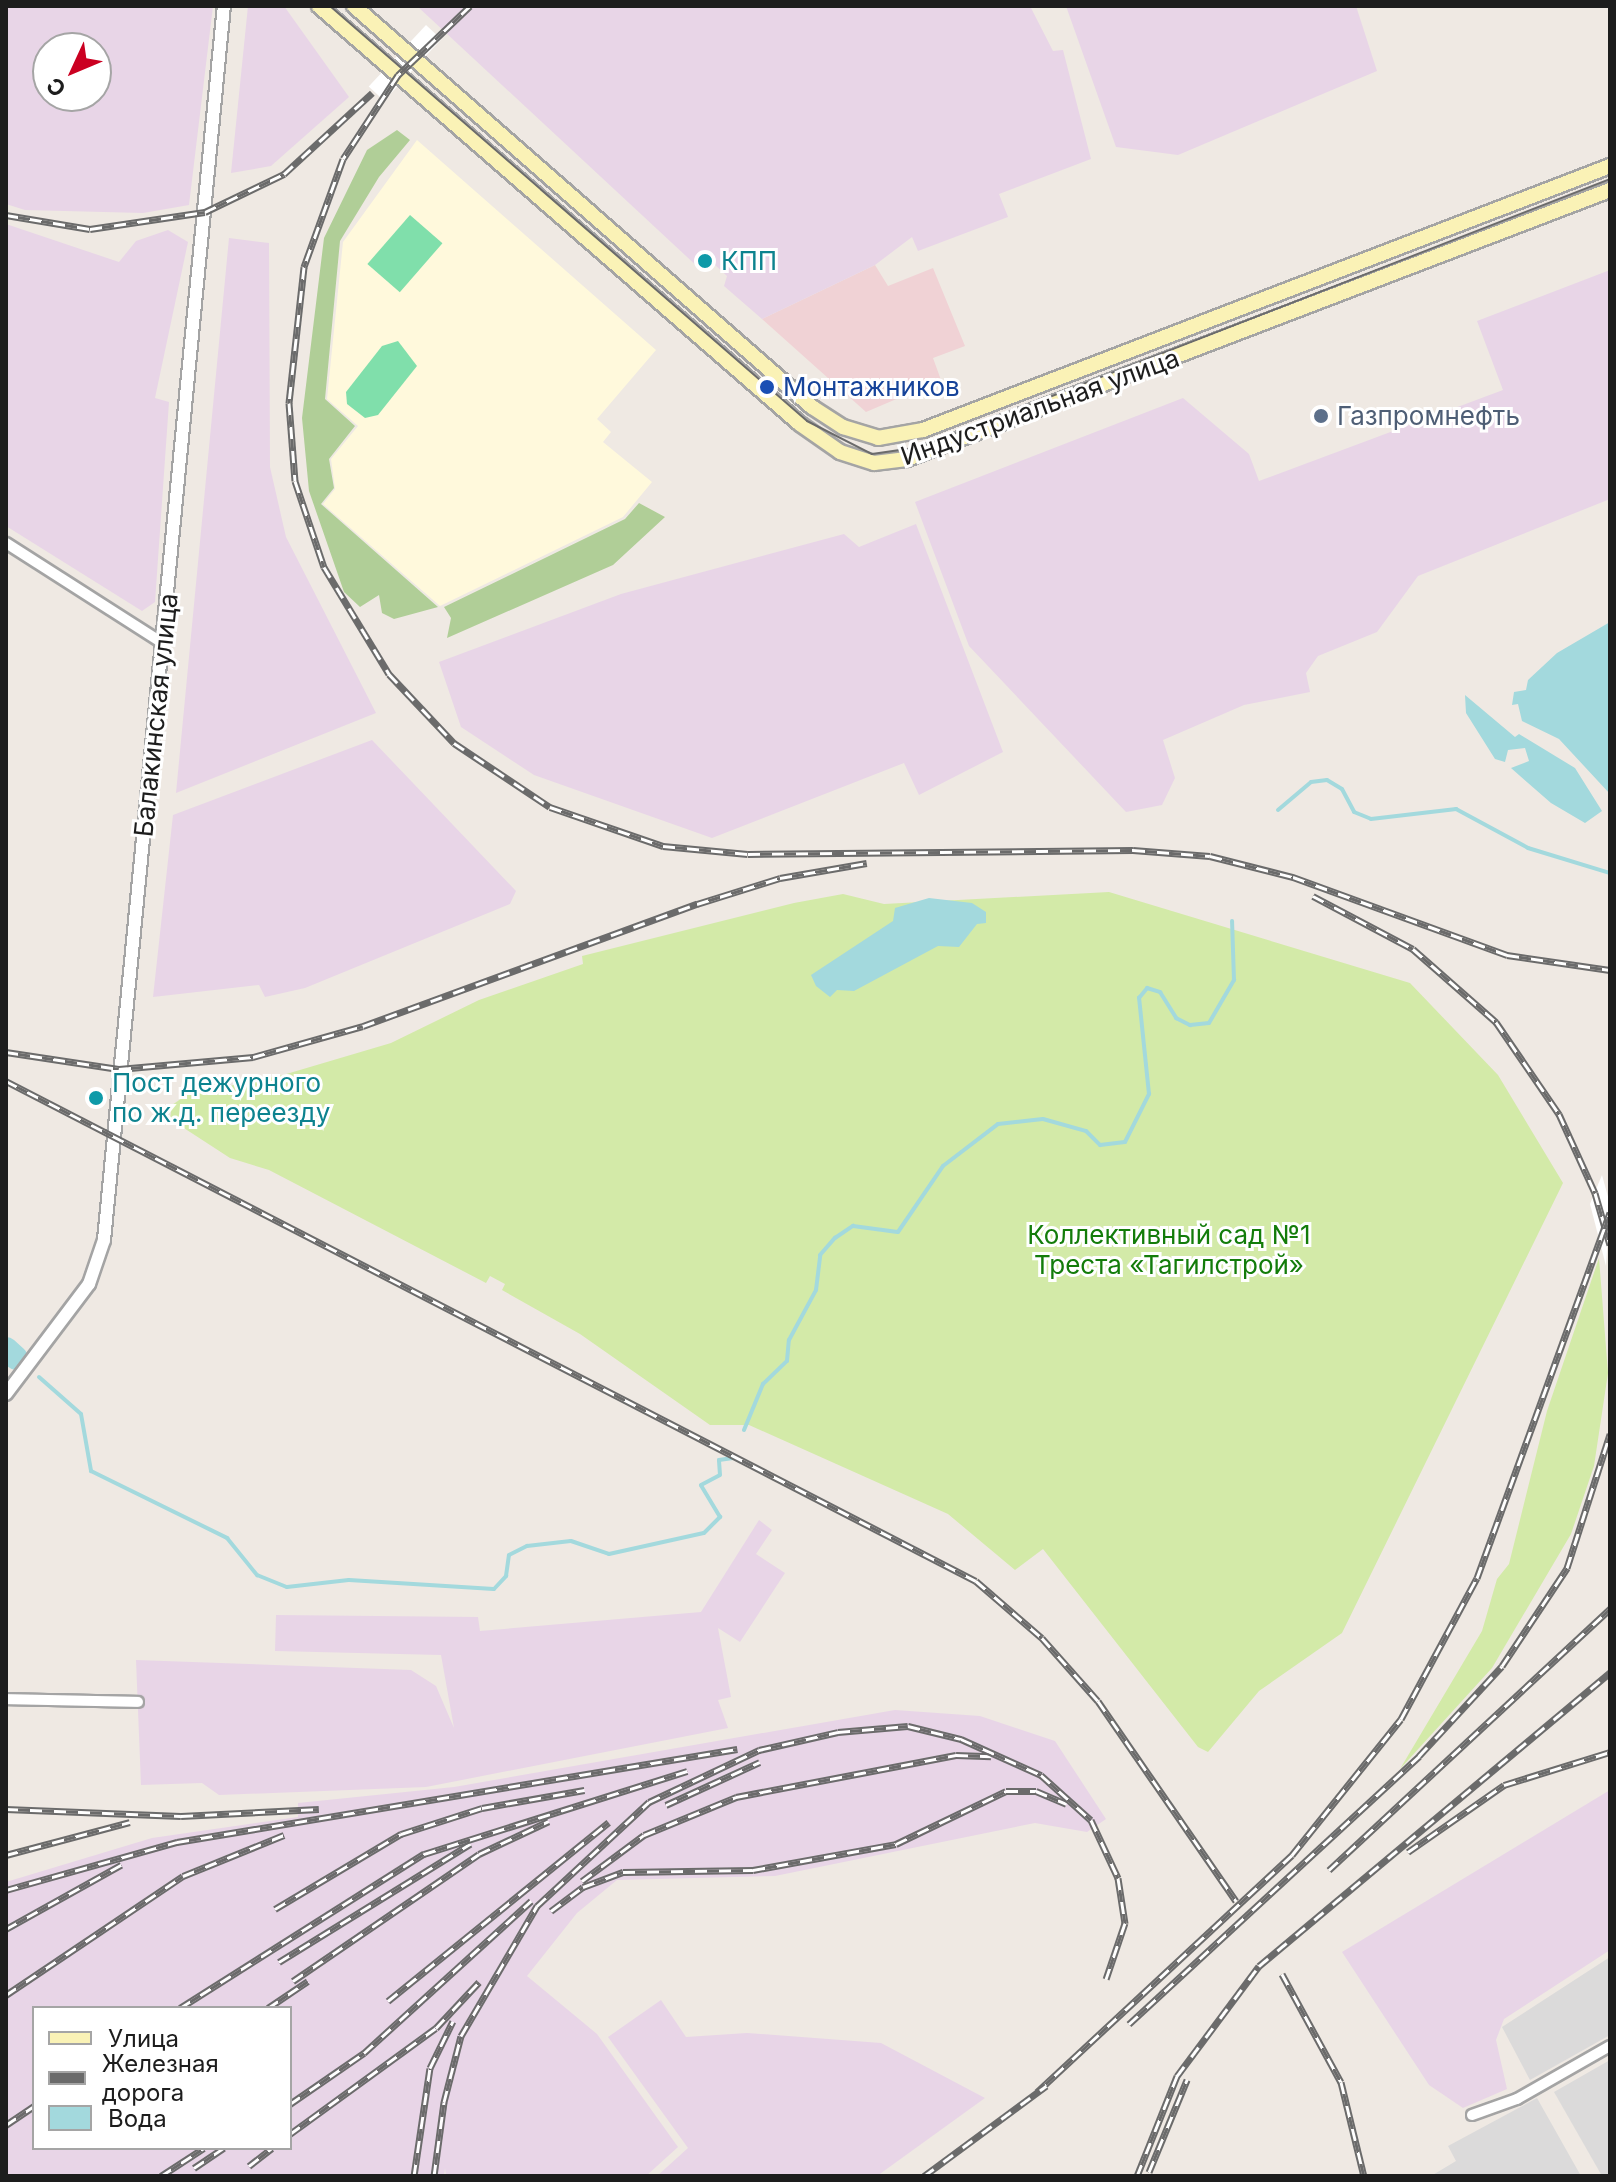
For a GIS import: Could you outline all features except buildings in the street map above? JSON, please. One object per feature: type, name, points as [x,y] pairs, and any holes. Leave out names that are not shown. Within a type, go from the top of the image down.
[{"type":"main road","name":"Индустриальная улица","points":[[319,6],[800,424],[840,452],[874,463],[922,454],[1610,190]]},
{"type":"main road","name":"Индустриальная улица","points":[[354,6],[804,400],[843,427],[878,438],[923,430],[1610,166]]},
{"type":"street","name":"Балакинская улица","points":[[6,1394],[89,1284],[104,1240],[224,6]]},
{"type":"street","points":[[6,543],[161,642]]},
{"type":"street","points":[[6,1699],[138,1702]]},
{"type":"street","points":[[1472,2115],[1517,2099],[1610,2046]]},
{"type":"shaded area","points":[[6,6],[213,6],[189,205],[143,213],[25,210],[6,204]]},
{"type":"shaded area","points":[[248,6],[284,6],[349,97],[271,166],[231,173]]},
{"type":"shaded area","points":[[417,6],[1030,6],[1053,51],[1063,50],[1091,159],[999,194],[1008,217],[918,251],[912,237],[875,265],[762,319],[724,286],[727,276],[713,263],[700,269]]},
{"type":"shaded area","points":[[1066,6],[1356,6],[1377,71],[1178,155],[1116,147]]},
{"type":"shaded area","points":[[417,140],[656,350],[597,419],[611,432],[603,442],[652,482],[623,517],[440,606],[323,504],[335,489],[331,459],[358,426],[327,399],[343,242]]},
{"type":"shaded area","points":[[6,224],[119,262],[136,241],[168,230],[188,242],[155,398],[169,402],[155,602],[142,611],[6,526]]},
{"type":"shaded area","points":[[229,238],[269,243],[270,467],[286,537],[376,713],[176,793]]},
{"type":"shaded area","points":[[875,265],[888,286],[933,268],[965,346],[933,358],[941,380],[866,412],[762,319]]},
{"type":"shaded area","points":[[1610,270],[1610,499],[1418,576],[1377,632],[1318,656],[1306,673],[1310,692],[1244,705],[1163,740],[1175,778],[1162,805],[1126,812],[969,646],[915,502],[1183,398],[1249,454],[1259,481],[1503,390],[1477,321]]},
{"type":"shaded area","points":[[916,524],[1003,752],[919,795],[904,763],[712,838],[534,775],[461,727],[439,662],[621,594],[844,534],[859,547]]},
{"type":"shaded area","points":[[372,740],[516,891],[510,904],[305,988],[265,997],[259,985],[153,997],[173,815]]},
{"type":"shaded area","points":[[759,1520],[772,1530],[756,1554],[785,1573],[740,1642],[718,1628],[731,1697],[718,1700],[728,1728],[426,1787],[219,1795],[202,1783],[141,1785],[136,1660],[411,1670],[436,1686],[454,1728],[441,1655],[275,1651],[276,1615],[478,1617],[480,1631],[701,1612]]},
{"type":"shaded area","points":[[895,1710],[980,1716],[1055,1741],[1106,1819],[1087,1832],[1035,1823],[775,1876],[617,1880],[577,1913],[527,1976],[597,2034],[678,2147],[646,2176],[446,2176],[445,2168],[444,2176],[6,2176],[6,1882],[152,1838],[298,1817],[298,1803],[454,1787]]},
{"type":"shaded area","points":[[1610,1790],[1610,1950],[1504,2019],[1496,2040],[1507,2089],[1463,2108],[1429,2085],[1342,1952]]},
{"type":"shaded area","points":[[1610,1957],[1610,2035],[1530,2080],[1502,2027]]},
{"type":"shaded area","points":[[661,2000],[686,2037],[747,2033],[881,2043],[985,2098],[877,2176],[657,2176],[688,2148],[608,2037]]},
{"type":"shaded area","points":[[1610,2060],[1610,2176],[1602,2176],[1554,2092]]},
{"type":"shaded area","points":[[1537,2098],[1581,2176],[1431,2176],[1456,2161],[1448,2146]]},
{"type":"green space","points":[[397,130],[410,140],[379,177],[340,241],[325,399],[355,426],[329,459],[334,488],[321,504],[438,607],[394,619],[382,613],[379,595],[360,607],[344,592],[309,491],[302,418],[324,238],[367,150]]},
{"type":"green space","points":[[410,215],[442,243],[400,292],[367,264]]},
{"type":"green space","points":[[398,341],[417,366],[378,415],[365,418],[347,404],[346,392],[382,346]]},
{"type":"green space","points":[[639,503],[665,517],[613,565],[447,638],[451,618],[444,607],[625,519]]},
{"type":"green space","name":"Коллективный сад №1 Треста «Тагилстрой»","points":[[1109,892],[1410,983],[1498,1075],[1563,1183],[1342,1633],[1259,1691],[1208,1752],[1198,1747],[1043,1549],[1015,1570],[948,1514],[749,1425],[710,1425],[580,1334],[502,1290],[505,1284],[490,1276],[486,1283],[269,1170],[230,1158],[170,1119],[172,1105],[188,1094],[283,1075],[391,1043],[479,1000],[583,964],[582,956],[794,903],[843,894],[884,904]]},
{"type":"green space","points":[[1599,1258],[1608,1373],[1594,1466],[1571,1534],[1492,1668],[1400,1769],[1482,1631],[1497,1579],[1509,1564],[1547,1411]]},
{"type":"water","points":[[1610,622],[1610,794],[1559,739],[1522,721],[1518,704],[1512,705],[1514,692],[1526,690],[1528,680],[1557,653]]},
{"type":"water","points":[[1465,695],[1515,737],[1519,734],[1575,768],[1602,811],[1585,823],[1551,803],[1511,768],[1529,761],[1525,748],[1508,750],[1505,762],[1495,759],[1466,713]]},
{"type":"water","points":[[929,898],[972,903],[986,912],[986,923],[977,924],[959,947],[938,946],[854,991],[837,990],[830,997],[816,986],[811,975],[893,921],[895,908]]},
{"type":"pier","points":[[426,25],[441,39],[384,101],[369,86]]},
{"type":"pier","points":[[1602,1175],[1610,1204],[1606,1266],[1590,1204]]},
{"type":"waterway","points":[[1278,810],[1311,782],[1327,780],[1342,789],[1354,812],[1371,819],[1456,809],[1528,848],[1610,873]]},
{"type":"waterway","points":[[744,1430],[763,1384],[787,1361],[789,1340],[816,1290],[820,1255],[835,1238],[853,1226],[898,1232],[943,1166],[998,1124],[1043,1119],[1086,1131],[1100,1145],[1125,1142],[1149,1094],[1139,998],[1147,988],[1160,992],[1176,1018],[1190,1025],[1209,1023],[1234,980],[1232,921]]},
{"type":"waterway","points":[[6,1349],[16,1358]]},
{"type":"waterway","points":[[39,1377],[81,1414],[91,1471],[227,1538],[257,1575],[287,1587],[349,1580],[494,1589],[506,1576],[509,1555],[527,1546],[571,1541],[609,1554],[704,1533],[720,1517],[701,1485],[720,1475],[719,1460],[733,1458]]},
{"type":"tram line","points":[[330,6],[807,421],[872,454],[921,447],[1610,179]]},
{"type":"railway","points":[[470,6],[398,75],[343,159],[304,267],[289,403],[295,481],[324,567],[389,674],[454,743],[550,807],[663,846],[748,854],[1133,850],[1210,856],[1293,877],[1507,955],[1610,970]]},
{"type":"railway","points":[[6,215],[90,229],[205,212],[284,174],[372,93]]},
{"type":"railway","points":[[6,1052],[119,1069],[253,1057],[363,1026],[697,904],[780,878],[867,863]]},
{"type":"railway","points":[[1313,896],[1413,949],[1496,1022],[1559,1114],[1595,1193],[1610,1245]]},
{"type":"railway","points":[[6,1081],[976,1581],[1042,1638],[1098,1701],[1236,1901]]},
{"type":"railway","points":[[1037,2092],[1292,1855],[1401,1719],[1477,1578],[1610,1212]]},
{"type":"railway","points":[[1129,2024],[1419,1756],[1502,1666],[1567,1568],[1610,1434]]},
{"type":"railway","points":[[1329,1870],[1610,1609]]},
{"type":"railway","points":[[1137,2176],[1177,2076],[1259,1966],[1610,1672]]},
{"type":"railway","points":[[434,2176],[444,2102],[461,2036],[537,1906],[649,1802],[759,1750],[838,1732],[908,1726],[961,1739],[1041,1775],[1091,1820],[1118,1878],[1125,1923],[1106,1979]]},
{"type":"railway","points":[[6,1890],[177,1842],[737,1749]]},
{"type":"railway","points":[[1408,1852],[1504,1785],[1610,1752]]},
{"type":"railway","points":[[582,1881],[644,1835],[736,1797],[956,1755],[991,1756]]},
{"type":"railway","points":[[666,1805],[760,1762]]},
{"type":"railway","points":[[183,2006],[424,1854],[687,1771]]},
{"type":"railway","points":[[275,1909],[401,1834],[482,1808],[584,1790]]},
{"type":"railway","points":[[551,1911],[583,1887],[623,1872],[753,1870],[896,1844],[1006,1791],[1036,1791],[1066,1804]]},
{"type":"railway","points":[[6,1809],[181,1816],[319,1809]]},
{"type":"railway","points":[[293,1981],[479,1854],[549,1821]]},
{"type":"railway","points":[[6,1855],[130,1822]]},
{"type":"railway","points":[[388,2001],[609,1822]]},
{"type":"railway","points":[[6,1995],[183,1876],[284,1835]]},
{"type":"railway","points":[[279,1962],[470,1844]]},
{"type":"railway","points":[[6,1929],[121,1865]]},
{"type":"railway","points":[[292,2103],[364,2053],[531,1901]]},
{"type":"railway","points":[[1282,1974],[1341,2082],[1364,2176]]},
{"type":"railway","points":[[271,2006],[308,1981]]},
{"type":"railway","points":[[292,2133],[436,2028],[479,1982]]},
{"type":"railway","points":[[414,2176],[430,2068],[453,2021]]},
{"type":"railway","points":[[1149,2172],[1187,2080]]},
{"type":"railway","points":[[924,2176],[1046,2086]]},
{"type":"railway","points":[[6,2125],[32,2107]]},
{"type":"railway","points":[[161,2176],[201,2150]]},
{"type":"railway","points":[[194,2168],[221,2150]]},
{"type":"railway","points":[[249,2166],[269,2150]]},
{"type":"place","name":"КПП","points":[[705,261]]},
{"type":"place","name":"Монтажников","points":[[767,387]]},
{"type":"place","name":"Газпромнефть","points":[[1321,416]]},
{"type":"place","name":"Пост дежурного по ж.д. переезду","points":[[96,1098]]}]
